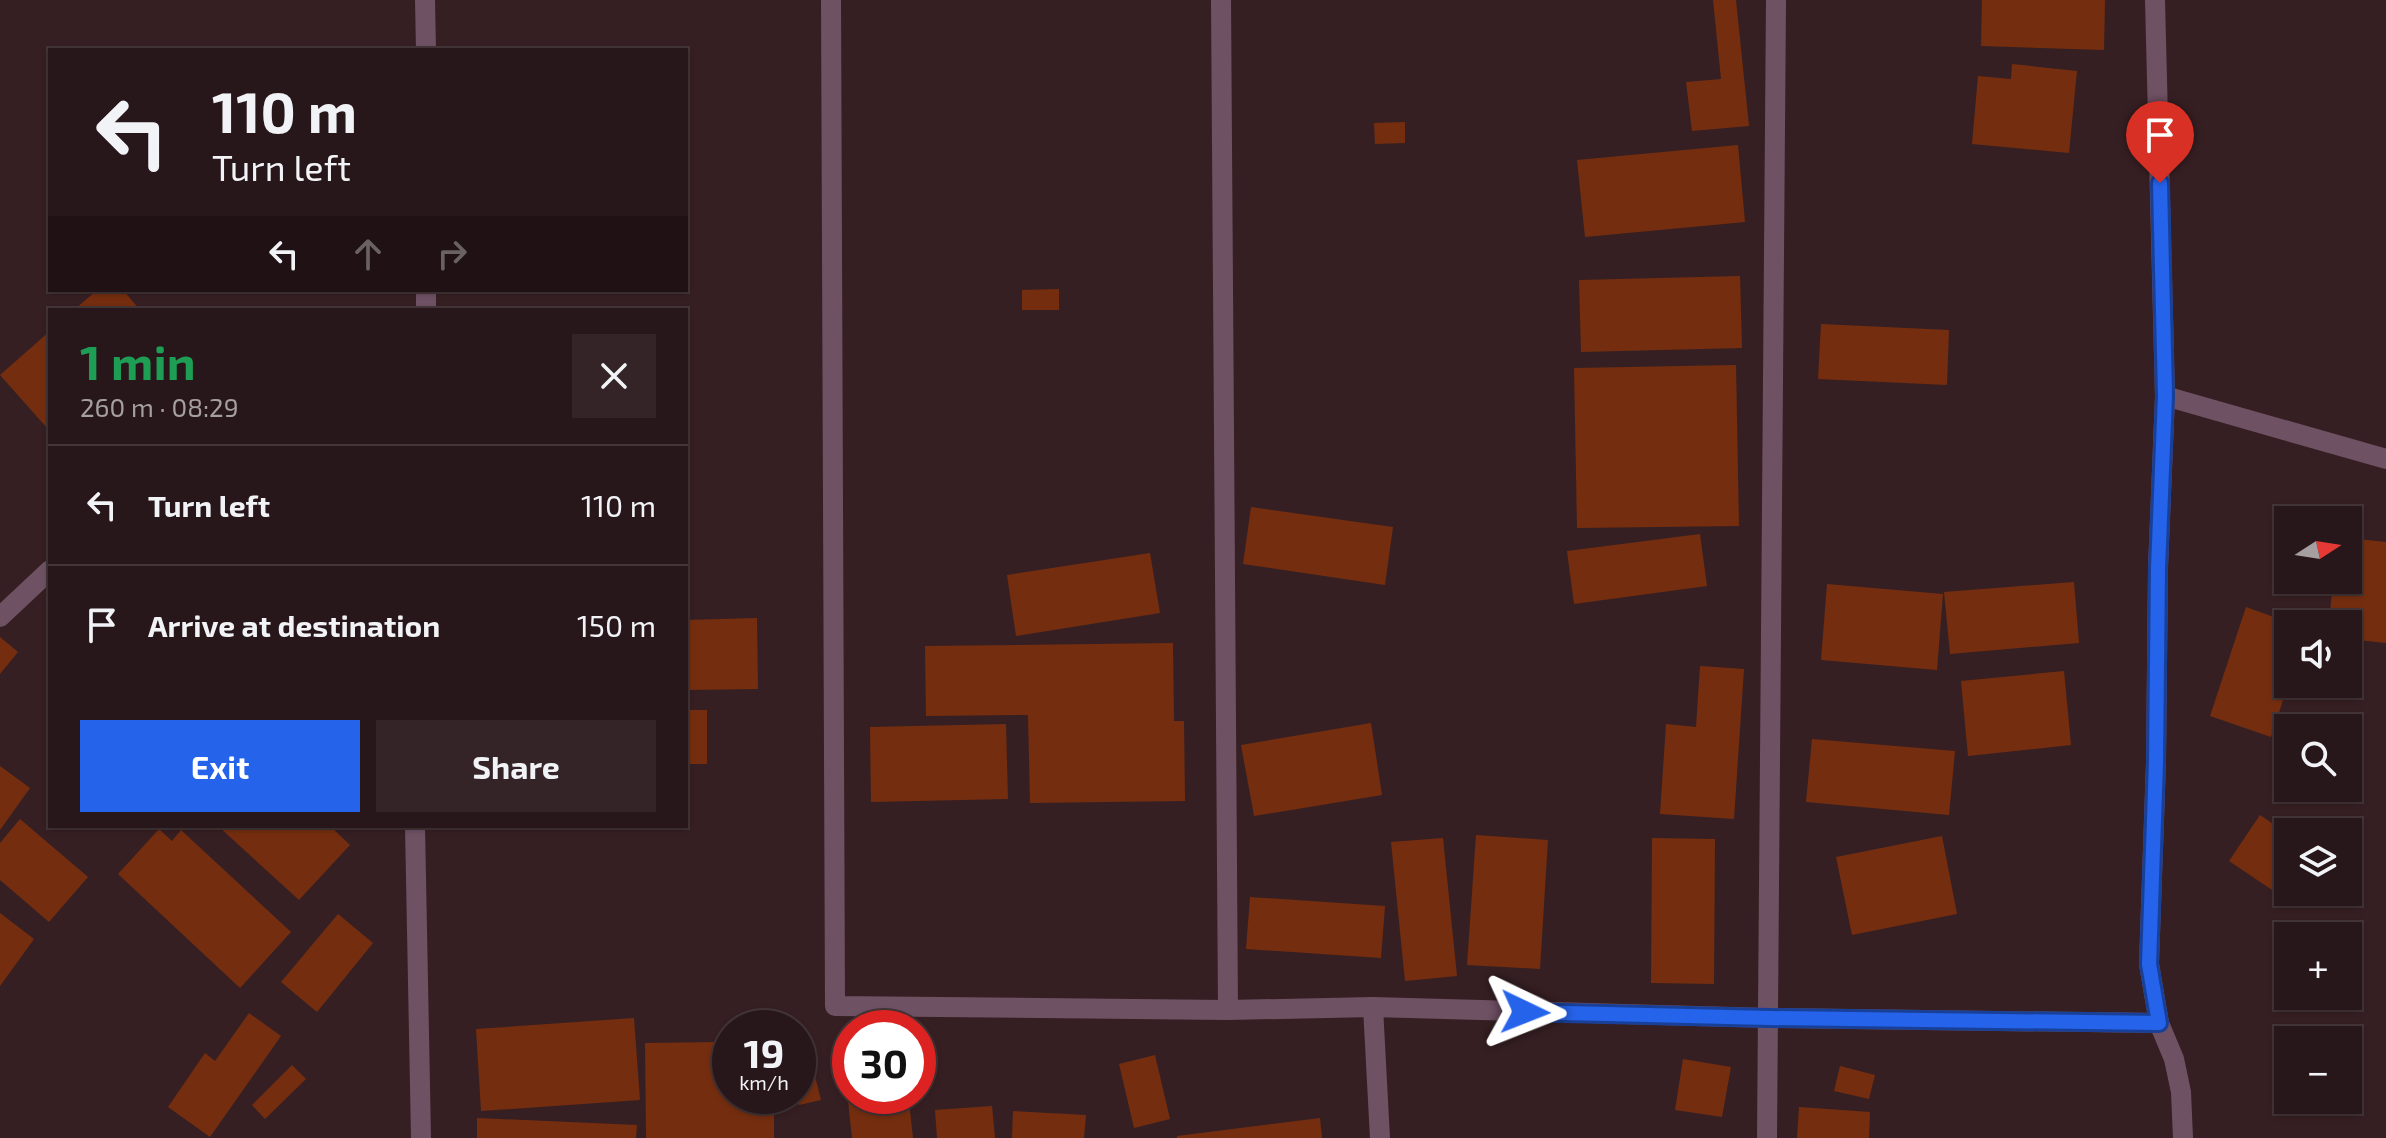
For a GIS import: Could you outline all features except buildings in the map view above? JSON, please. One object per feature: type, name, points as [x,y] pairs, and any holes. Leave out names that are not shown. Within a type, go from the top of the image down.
[{"type":"street","points":[[425,0],[426,48]]},
{"type":"street","points":[[831,0],[835,1006],[1228,1010],[1373,1007],[1769,1018],[2159,1023]]},
{"type":"street","points":[[1221,0],[1228,1010]]},
{"type":"street","points":[[1767,1138],[1776,0]]},
{"type":"street","points":[[2155,0],[2165,396],[2149,964],[2159,1023],[2174,1059],[2181,1092],[2183,1138]]},
{"type":"street","points":[[2165,396],[2386,459]]},
{"type":"street","points":[[0,617],[48,572]]},
{"type":"street","points":[[415,828],[421,1138]]},
{"type":"street","points":[[1373,1007],[1380,1138]]},
{"type":"route","points":[[1525,1012],[2159,1023],[2149,964],[2165,396],[2160,183]]}]
